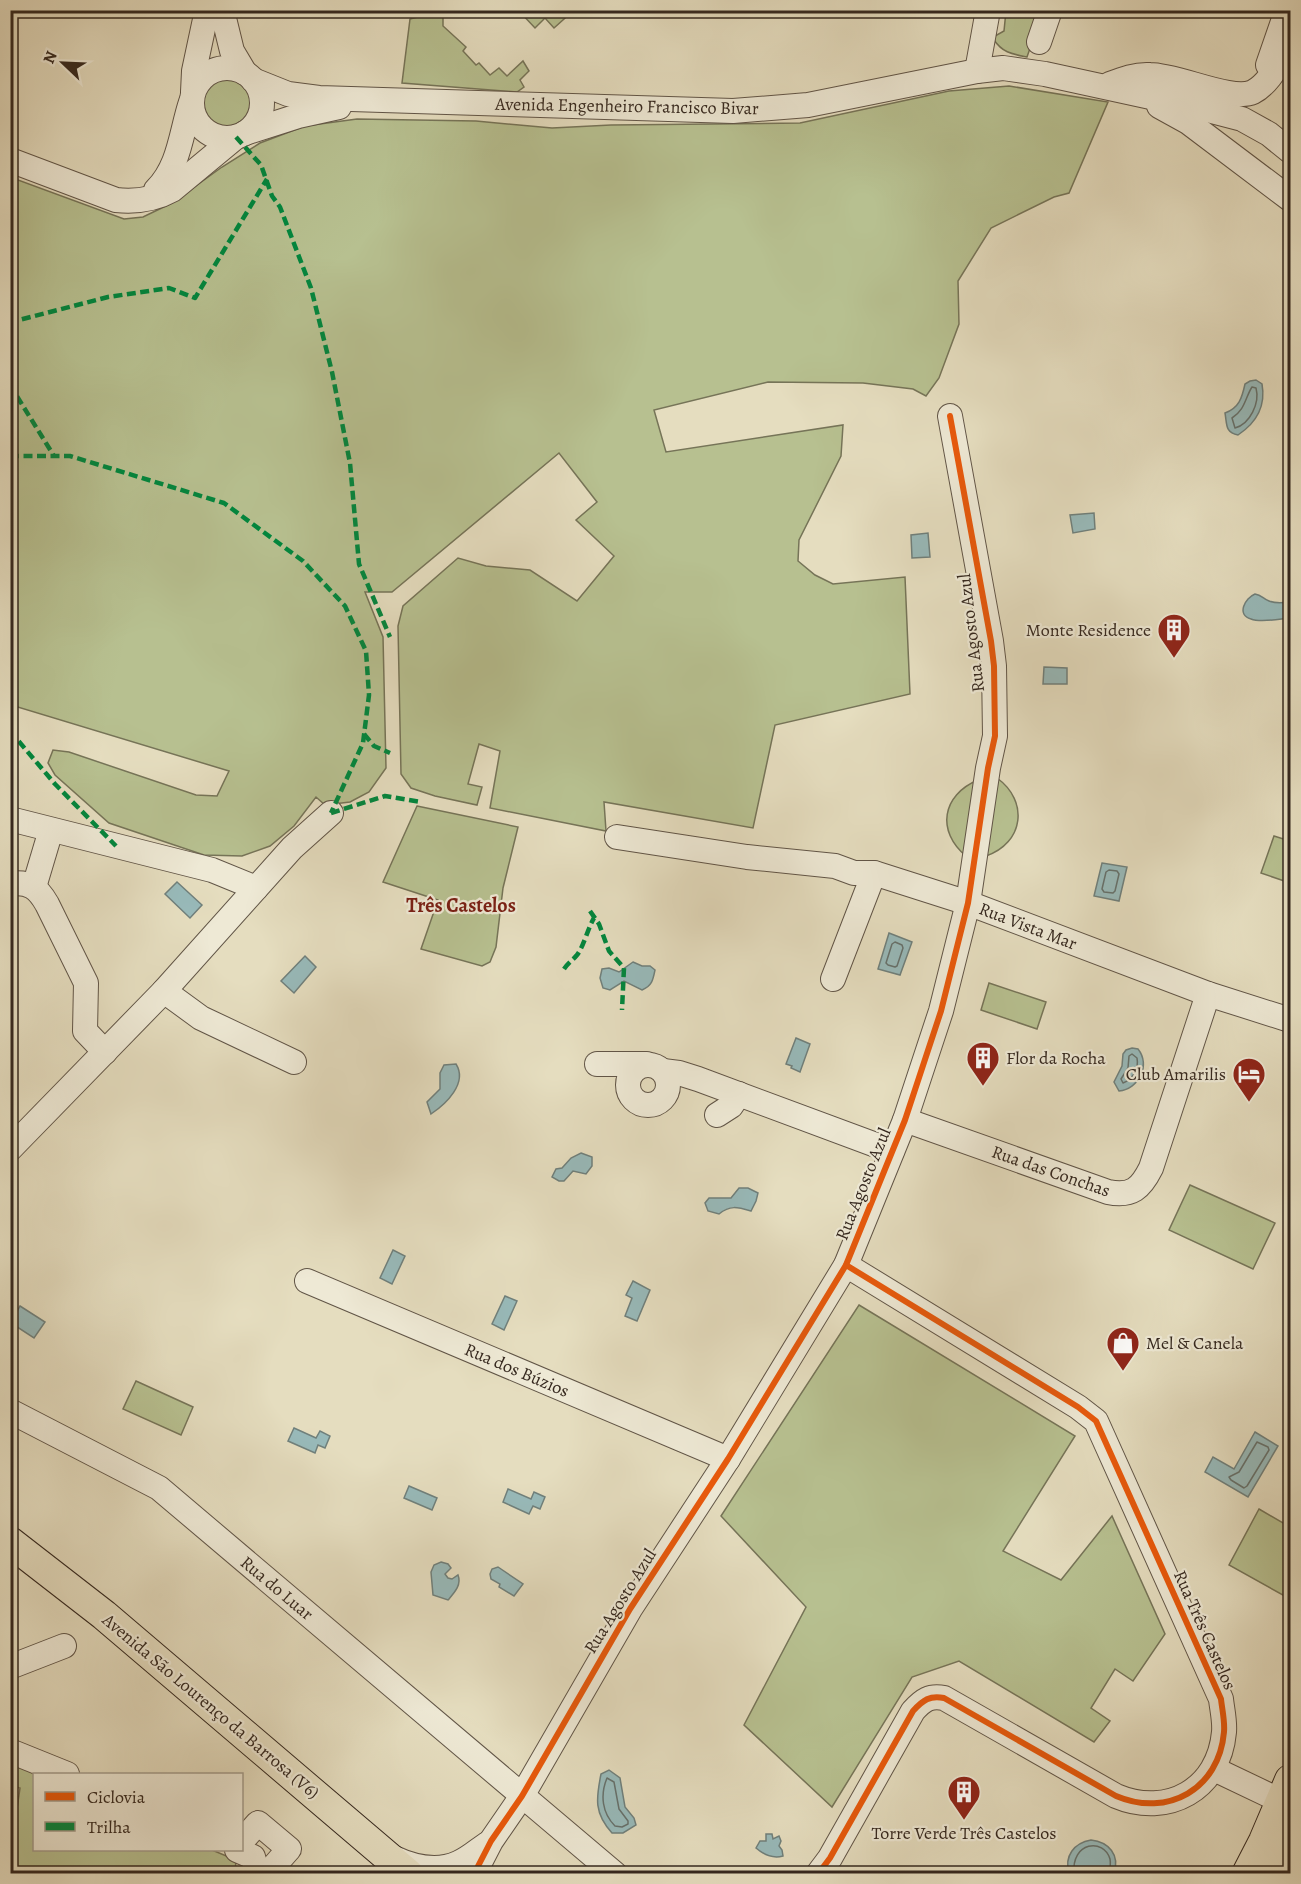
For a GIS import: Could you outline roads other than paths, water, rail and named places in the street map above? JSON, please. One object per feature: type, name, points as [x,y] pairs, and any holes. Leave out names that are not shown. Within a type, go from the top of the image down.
[{"type":"main road","name":"Avenida São Lourenço da Barrosa (V6)","points":[[10,1542],[104,1615],[382,1864]]},
{"type":"main road","name":"Avenida São Lourenço da Barrosa (V6)","points":[[10,1567],[382,1864],[408,1874]]},
{"type":"main road","points":[[1247,1874],[1286,1790]]},
{"type":"main road","points":[[1272,1874],[1290,1834]]},
{"type":"street","points":[[207,10],[194,71],[192,97],[193,114],[205,131],[221,138],[240,136],[298,116],[377,100]]},
{"type":"street","points":[[10,160],[116,200],[132,202],[161,196],[172,189],[240,136],[257,121],[261,111],[261,94],[232,51],[222,10]]},
{"type":"street","points":[[977,71],[988,10]]},
{"type":"street","points":[[1039,42],[1050,10]]},
{"type":"street","points":[[1261,85],[1287,10]]},
{"type":"street","points":[[1105,86],[1129,77],[1150,75],[1178,79],[1228,94],[1244,95],[1255,91],[1270,76],[1290,46]]},
{"type":"street","points":[[146,199],[165,180],[175,163],[192,97],[199,82],[215,70],[226,68],[288,94],[377,100]]},
{"type":"street","name":"Avenida Engenheiro Francisco Bivar","points":[[377,100],[733,111],[808,105],[977,71],[1003,68],[1137,92],[1242,119],[1269,134],[1290,151]]},
{"type":"street","points":[[1137,92],[1188,122],[1290,199]]},
{"type":"street","name":"Rua Agosto Azul","points":[[474,1874],[491,1841],[522,1796],[630,1609],[728,1459],[846,1265],[886,1149],[905,1120],[940,1011],[968,903],[988,768],[995,736],[994,666],[979,569],[950,416]]},
{"type":"street","points":[[10,1149],[164,991],[292,848],[331,813]]},
{"type":"street","points":[[10,819],[212,870],[256,888]]},
{"type":"street","points":[[51,830],[22,886],[41,893],[47,904],[86,983],[85,1030],[105,1052]]},
{"type":"street","name":"Rua Vista Mar","points":[[617,837],[747,857],[835,867],[854,873],[874,873],[968,903],[1208,994],[1290,1020]]},
{"type":"street","points":[[834,979],[874,873]]},
{"type":"street","points":[[164,991],[201,1018],[294,1062]]},
{"type":"street","name":"Rua das Conchas","points":[[905,1120],[1108,1192],[1128,1193],[1137,1188],[1151,1168],[1208,994]]},
{"type":"street","points":[[597,1064],[655,1068],[680,1073],[886,1149]]},
{"type":"street","points":[[655,1068],[668,1079],[669,1086],[667,1093],[658,1103],[645,1105],[619,1091],[634,1070],[655,1068]]},
{"type":"street","points":[[717,1115],[731,1106],[739,1094]]},
{"type":"street","name":"Rua Três Castelos","points":[[818,1873],[830,1858],[913,1711],[926,1698],[935,1696],[944,1698],[1132,1803],[1151,1805],[1170,1802],[1186,1795],[1201,1784],[1214,1769],[1221,1751],[1225,1730],[1221,1699],[1096,1421],[1078,1407],[846,1265]]},
{"type":"street","name":"Rua dos Búzios","points":[[307,1281],[728,1459]]},
{"type":"street","name":"Rua do Luar","points":[[10,1411],[159,1488],[522,1796]]},
{"type":"street","points":[[10,1667],[64,1646]]},
{"type":"street","points":[[10,1751],[65,1773]]},
{"type":"street","points":[[1214,1769],[1286,1790]]},
{"type":"street","points":[[522,1796],[615,1874]]},
{"type":"street","points":[[243,1840],[258,1823],[289,1849],[267,1874]]},
{"type":"street","name":"Rua Agosto Azul","points":[[382,1864],[442,1868],[459,1863],[491,1841]]},
{"type":"street","points":[[239,1851],[253,1857],[258,1874]]},
{"type":"water","points":[[1256,380],[1262,384],[1261,407],[1250,425],[1238,435],[1234,434],[1227,427],[1225,413],[1239,402],[1245,384]]},
{"type":"water","points":[[1094,513],[1095,529],[1073,533],[1070,515]]},
{"type":"water","points":[[928,533],[930,557],[912,558],[911,535]]},
{"type":"water","points":[[1255,594],[1274,603],[1290,602],[1290,618],[1260,621],[1246,617],[1243,610],[1245,603]]},
{"type":"water","points":[[1044,667],[1067,668],[1067,684],[1043,684]]},
{"type":"water","points":[[1102,863],[1127,867],[1119,901],[1094,896]]},
{"type":"water","points":[[177,882],[202,905],[190,918],[165,894]]},
{"type":"water","points":[[889,933],[912,942],[900,975],[878,969]]},
{"type":"water","points":[[305,956],[316,967],[294,993],[281,981]]},
{"type":"water","points":[[633,962],[642,966],[650,966],[655,970],[653,980],[648,987],[642,990],[624,981],[610,990],[603,988],[600,978],[602,969],[609,968],[619,972]]},
{"type":"water","points":[[796,1038],[810,1044],[800,1072],[786,1064]]},
{"type":"water","points":[[1132,1048],[1138,1049],[1142,1055],[1143,1069],[1132,1086],[1119,1091],[1114,1082],[1122,1066],[1123,1054]]},
{"type":"water","points":[[456,1064],[459,1078],[454,1092],[431,1114],[427,1102],[440,1089],[440,1073],[444,1065]]},
{"type":"water","points":[[581,1153],[592,1157],[592,1166],[586,1174],[573,1171],[564,1181],[552,1177],[556,1169],[562,1168],[571,1158]]},
{"type":"water","points":[[739,1188],[748,1188],[758,1193],[751,1211],[734,1208],[719,1214],[708,1211],[705,1203],[709,1198],[731,1198]]},
{"type":"water","points":[[393,1250],[405,1256],[392,1284],[380,1278]]},
{"type":"water","points":[[633,1281],[650,1290],[637,1321],[625,1316],[632,1298],[626,1295]]},
{"type":"water","points":[[505,1296],[517,1301],[504,1330],[492,1324]]},
{"type":"water","points":[[20,1306],[45,1322],[34,1338],[11,1323]]},
{"type":"water","points":[[294,1428],[316,1438],[320,1431],[330,1436],[325,1448],[318,1445],[315,1453],[288,1441]]},
{"type":"water","points":[[1255,1432],[1278,1446],[1248,1497],[1205,1472],[1213,1457],[1234,1469]]},
{"type":"water","points":[[409,1486],[437,1498],[432,1510],[404,1498]]},
{"type":"water","points":[[508,1489],[531,1499],[534,1492],[545,1497],[540,1509],[533,1506],[529,1514],[503,1502]]},
{"type":"water","points":[[441,1562],[448,1564],[451,1568],[445,1574],[448,1578],[452,1579],[458,1575],[459,1579],[457,1589],[448,1600],[433,1595],[431,1572],[434,1565]]},
{"type":"water","points":[[498,1567],[523,1584],[514,1596],[491,1579],[492,1569]]},
{"type":"water","points":[[609,1770],[620,1778],[625,1807],[634,1818],[636,1825],[623,1833],[612,1833],[599,1812],[598,1791],[601,1774]]},
{"type":"water","points":[[766,1834],[772,1834],[773,1839],[779,1836],[781,1841],[779,1846],[783,1856],[768,1856],[756,1848],[760,1841],[766,1841]]},
{"type":"water","points":[[1091,1840],[1103,1843],[1112,1850],[1115,1861],[1114,1873],[1069,1873],[1068,1861],[1072,1851],[1080,1844]]},
{"type":"place","name":"Monte Residence","points":[[1174,659]]},
{"type":"place","name":"Flor da Rocha","points":[[983,1087]]},
{"type":"place","name":"Club Amarilis","points":[[1249,1103]]},
{"type":"place","name":"Mel & Canela","points":[[1123,1372]]},
{"type":"place","name":"Torre Verde Três Castelos","points":[[964,1821]]},
{"type":"district","name":"Três Castelos","points":[[461,905]]}]
